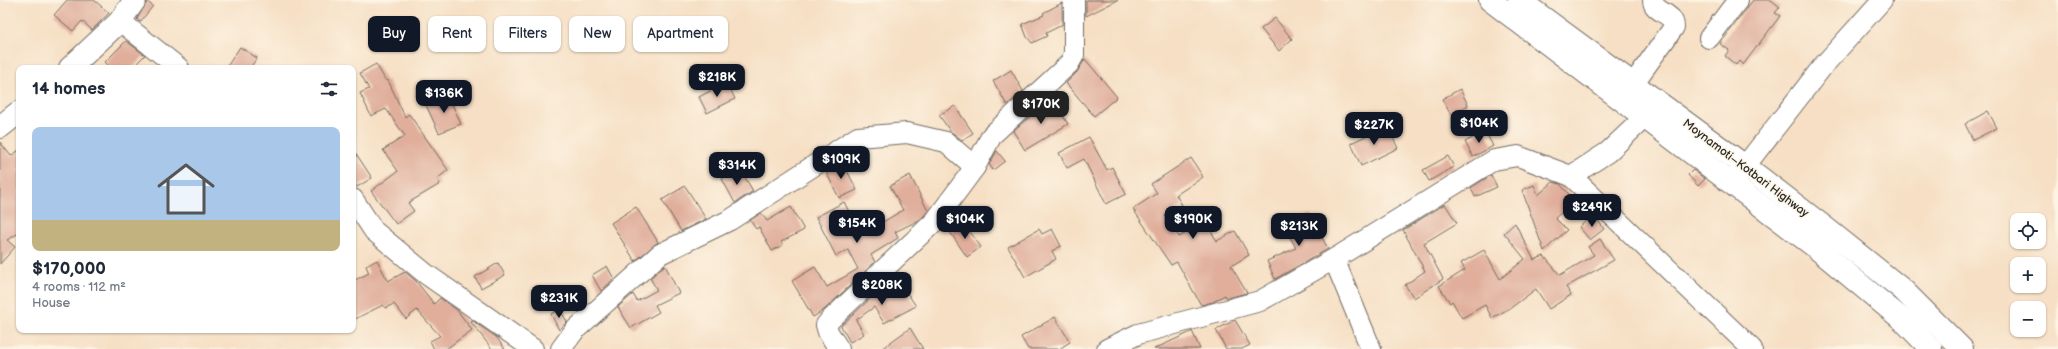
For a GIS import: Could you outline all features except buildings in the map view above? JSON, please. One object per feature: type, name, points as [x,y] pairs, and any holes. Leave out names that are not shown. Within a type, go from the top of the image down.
[{"type":"main road","points":[[73,65],[120,20],[134,0]]},
{"type":"main road","name":"Moynamoti–Kotbari Highway","points":[[1519,0],[1633,84],[1738,174],[1814,246],[1904,321],[1931,349]]},
{"type":"main road","name":"Moynamoti–Kotbari Highway","points":[[1495,2],[1645,117],[1738,174],[1902,290],[1962,349]]},
{"type":"main road","points":[[0,127],[16,114]]},
{"type":"street","points":[[839,349],[828,332],[826,325],[830,320],[935,221],[975,167],[992,135],[1069,64],[1074,55],[1074,0]]},
{"type":"street","points":[[1633,84],[1674,26],[1674,22],[1670,17],[1656,8],[1653,0]]},
{"type":"street","points":[[1709,38],[1738,0]]},
{"type":"street","points":[[1738,174],[1823,66],[1882,0]]},
{"type":"street","points":[[120,20],[175,65]]},
{"type":"street","points":[[1571,176],[1608,152],[1645,117]]},
{"type":"street","points":[[561,349],[575,330],[660,254],[730,220],[858,137],[907,133],[946,142],[975,167]]},
{"type":"street","points":[[1107,349],[1138,334],[1260,301],[1334,259],[1494,160],[1518,156],[1571,176],[1752,349]]},
{"type":"street","points":[[356,204],[374,231],[426,274],[533,349]]},
{"type":"street","points":[[1334,259],[1371,349]]}]
